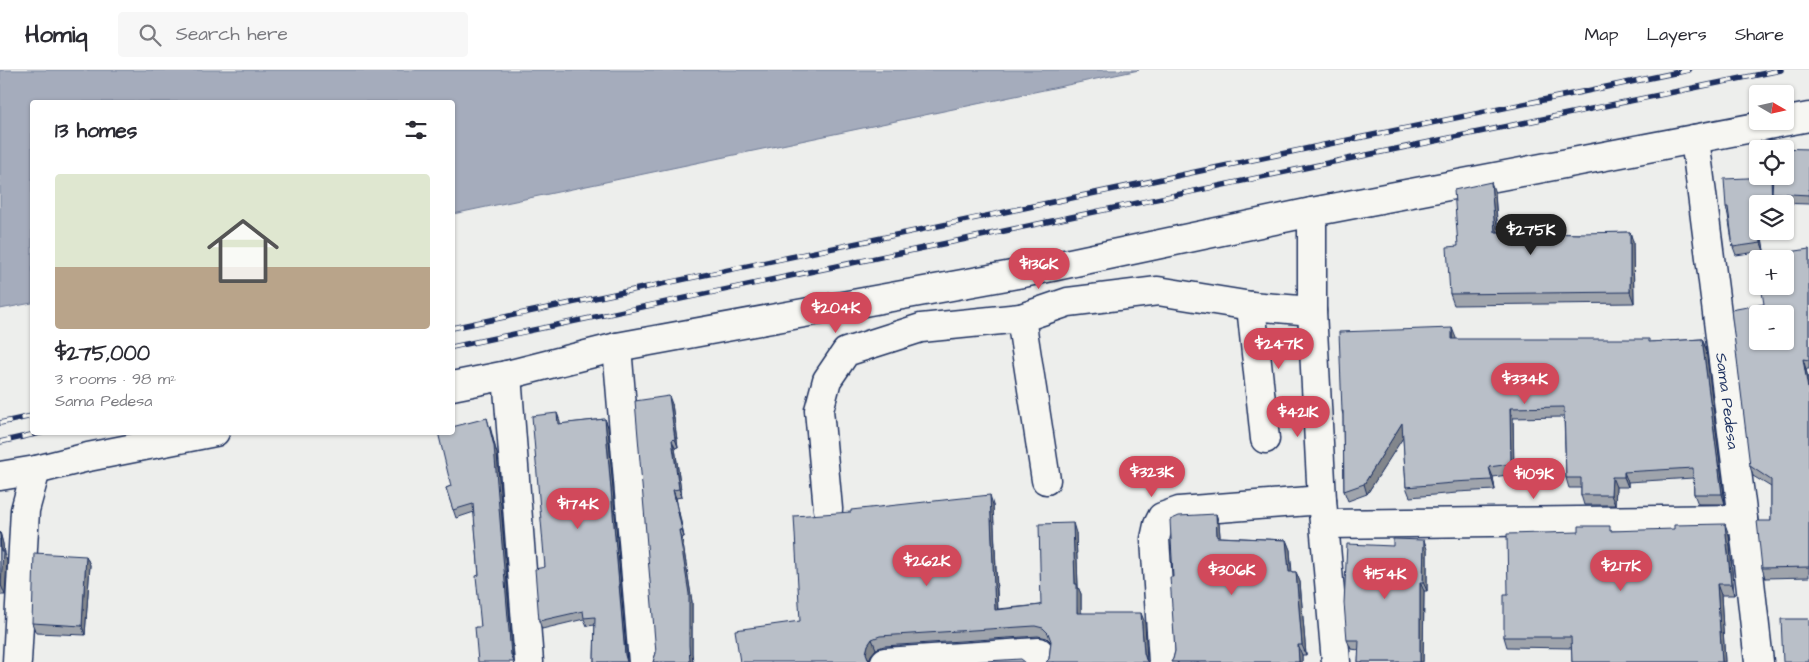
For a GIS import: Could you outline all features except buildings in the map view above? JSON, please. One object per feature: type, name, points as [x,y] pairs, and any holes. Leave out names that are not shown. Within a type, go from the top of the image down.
[{"type":"street","points":[[455,385],[508,376],[617,348],[1023,273],[1312,212],[1809,117]]},
{"type":"street","name":"Sama Pedesa","points":[[1695,139],[1759,662]]},
{"type":"street","points":[[1312,212],[1312,311],[1324,512],[1336,662]]},
{"type":"street","points":[[828,509],[819,410],[827,380],[846,352],[921,328],[1021,318],[1068,302],[1158,291],[1251,306],[1312,311]]},
{"type":"street","points":[[1251,306],[1265,439]]},
{"type":"street","points":[[1021,318],[1046,480]]},
{"type":"street","points":[[617,348],[643,662]]},
{"type":"street","points":[[508,376],[530,662]]},
{"type":"street","points":[[0,476],[200,435]]},
{"type":"street","points":[[17,662],[25,510],[36,470]]},
{"type":"street","points":[[1163,662],[1155,539],[1162,517],[1180,511],[1743,519]]},
{"type":"street","points":[[885,662],[1039,652],[1040,662]]},
{"type":"water","points":[[0,70],[1139,70],[455,214],[455,100],[30,100],[30,303],[0,309]]},
{"type":"railway","points":[[455,327],[1689,70]]},
{"type":"railway","points":[[455,346],[1781,70]]},
{"type":"railway","points":[[0,423],[30,416]]},
{"type":"railway","points":[[0,442],[31,435]]}]
